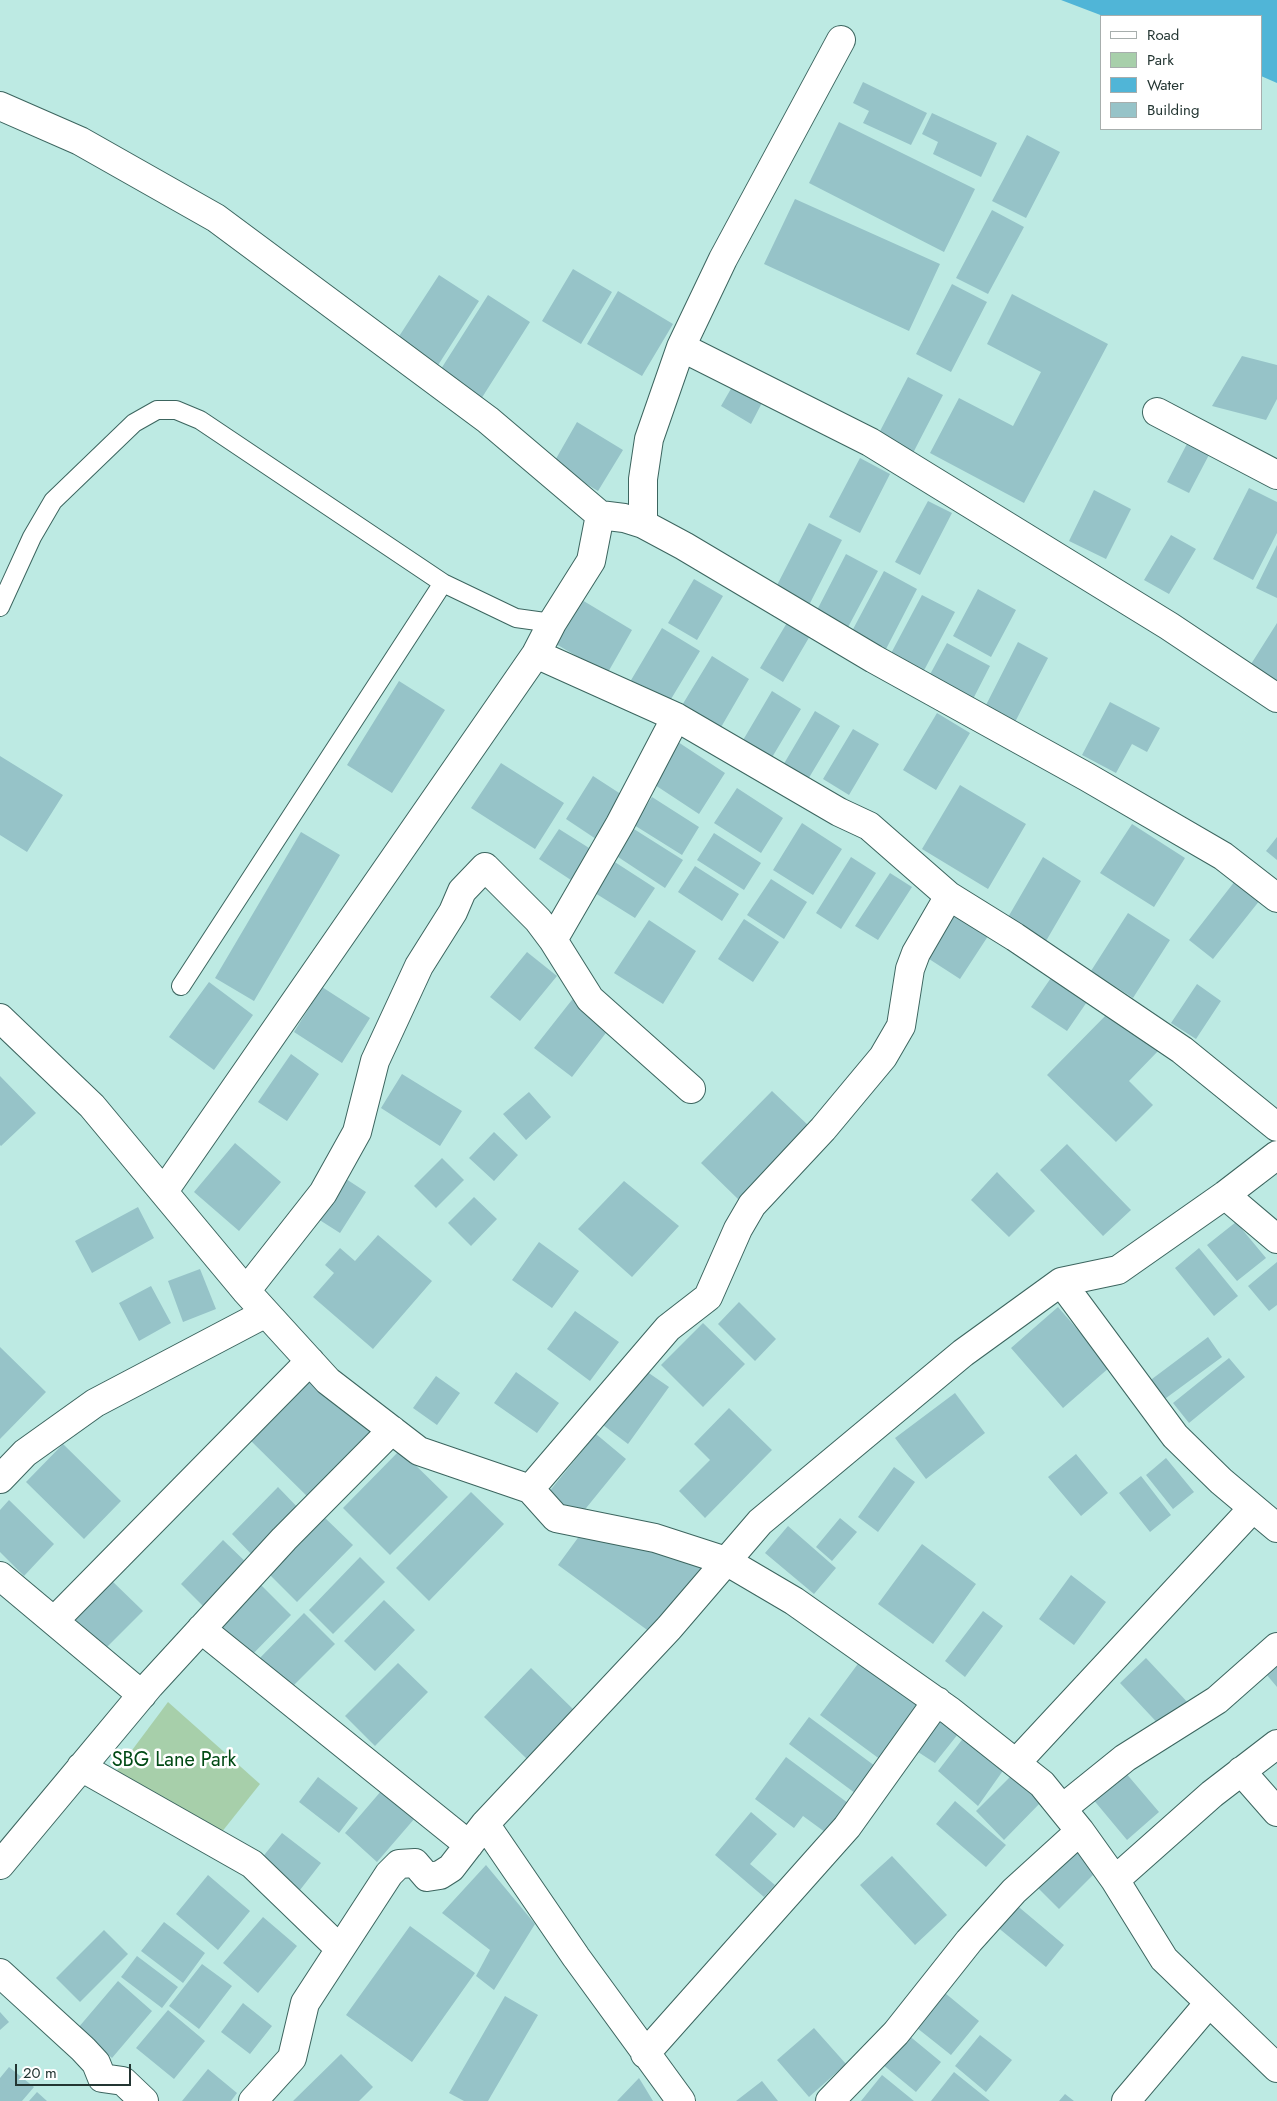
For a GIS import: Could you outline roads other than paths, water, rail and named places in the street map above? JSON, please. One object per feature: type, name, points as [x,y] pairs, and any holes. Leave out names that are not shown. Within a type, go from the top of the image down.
[{"type":"street","points":[[643,524],[643,479],[649,439],[681,347],[723,259],[841,40]]},
{"type":"street","points":[[0,106],[80,141],[216,218],[488,420],[600,514],[624,518],[643,524],[684,546],[874,659],[1087,777],[1223,856],[1277,898]]},
{"type":"street","points":[[681,347],[870,442],[1169,626],[1277,698]]},
{"type":"street","points":[[1157,412],[1277,475]]},
{"type":"street","points":[[164,1191],[536,654],[552,623],[591,561],[600,514]]},
{"type":"street","points":[[536,654],[676,717],[839,812],[869,826],[949,896],[1016,937],[1182,1050],[1277,1127]]},
{"type":"street","points":[[553,940],[620,824],[676,717]]},
{"type":"street","points":[[246,1291],[322,1193],[357,1132],[375,1061],[419,966],[453,912],[462,891],[485,867],[538,920],[553,940],[590,999],[691,1089]]},
{"type":"street","points":[[530,1489],[668,1328],[708,1297],[738,1230],[752,1205],[823,1129],[884,1057],[901,1026],[910,969],[916,952],[949,896]]},
{"type":"street","points":[[0,1018],[92,1106],[246,1291],[328,1381],[419,1451],[530,1489],[556,1518],[655,1538],[726,1561],[794,1601],[937,1701],[1042,1784],[1080,1831],[1114,1880],[1164,1959],[1277,2068]]},
{"type":"street","points":[[253,2101],[292,2058],[305,2003],[339,1948],[389,1874],[399,1864],[415,1863],[427,1877],[440,1875],[452,1868],[477,1835],[670,1628],[726,1561],[767,1516],[964,1353],[1061,1282],[1118,1270],[1277,1155]]},
{"type":"street","points":[[1224,1194],[1277,1239]]},
{"type":"street","points":[[1061,1282],[1175,1436],[1221,1480],[1277,1528]]},
{"type":"street","points":[[0,1479],[25,1453],[95,1403],[266,1313]]},
{"type":"street","points":[[54,1621],[310,1361]]},
{"type":"street","points":[[0,1864],[142,1694],[284,1539],[392,1430]]},
{"type":"street","points":[[1016,1763],[1253,1508]]},
{"type":"street","points":[[0,1576],[142,1694]]},
{"type":"street","points":[[201,1629],[477,1835],[681,2101]]},
{"type":"street","points":[[1063,1808],[1124,1758],[1218,1700],[1277,1647]]},
{"type":"street","points":[[646,2054],[847,1827],[937,1701]]},
{"type":"street","points":[[1114,1880],[1212,1794],[1277,1744]]},
{"type":"street","points":[[81,1767],[252,1864],[339,1948]]},
{"type":"street","points":[[1241,1771],[1277,1812]]},
{"type":"street","points":[[830,2101],[896,2033],[969,1941],[1014,1891],[1080,1831]]},
{"type":"street","points":[[0,1973],[83,2049],[96,2063],[102,2078],[123,2081],[144,2101]]},
{"type":"street","points":[[1126,2101],[1209,2003]]},
{"type":"lane","points":[[0,607],[32,537],[53,501],[134,423],[156,410],[176,410],[200,420],[443,584],[516,618],[552,623]]},
{"type":"lane","points":[[181,986],[443,584]]},
{"type":"water","points":[[1061,0],[1277,0],[1277,83],[1262,76],[1262,15],[1100,15]]},
{"type":"park label","name":"SBG Lane Park","points":[[174,1761]]}]
